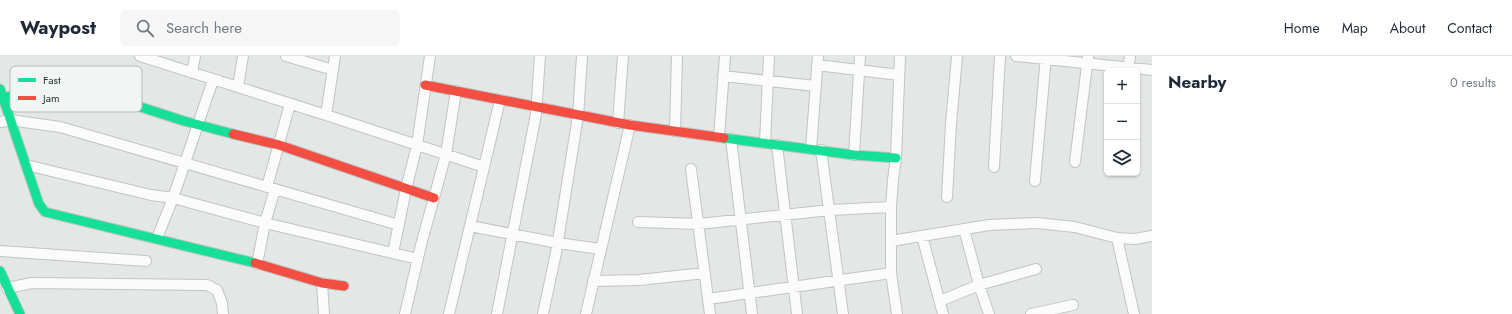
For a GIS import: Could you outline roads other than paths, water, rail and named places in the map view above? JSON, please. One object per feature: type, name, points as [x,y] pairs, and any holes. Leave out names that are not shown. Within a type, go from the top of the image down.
[{"type":"street","points":[[192,73],[195,56]]},
{"type":"street","points":[[238,87],[243,56]]},
{"type":"street","points":[[286,56],[333,70]]},
{"type":"street","points":[[326,114],[335,56]]},
{"type":"street","points":[[393,253],[417,145],[430,56]]},
{"type":"street","points":[[497,314],[536,108],[540,56]]},
{"type":"street","points":[[543,314],[558,243],[578,116],[582,56]]},
{"type":"street","points":[[618,123],[623,56]]},
{"type":"street","points":[[674,131],[677,56]]},
{"type":"street","points":[[720,137],[725,56]]},
{"type":"street","points":[[765,143],[769,56]]},
{"type":"street","points":[[854,155],[860,56]]},
{"type":"street","points":[[897,314],[891,273],[891,207],[892,180],[896,158],[900,56]]},
{"type":"street","points":[[947,197],[957,56]]},
{"type":"street","points":[[994,167],[1000,56]]},
{"type":"street","points":[[1016,56],[1088,59],[1124,68]]},
{"type":"street","points":[[1128,68],[1130,56]]},
{"type":"street","points":[[144,57],[213,80],[326,114],[484,167]]},
{"type":"street","points":[[1035,181],[1046,57]]},
{"type":"street","points":[[1075,162],[1088,59]]},
{"type":"street","points":[[843,314],[830,210],[816,150],[817,60],[859,70],[899,75]]},
{"type":"street","points":[[1140,70],[1152,70]]},
{"type":"street","points":[[723,76],[816,86]]},
{"type":"street","points":[[157,238],[173,198],[213,80]]},
{"type":"street","points":[[425,85],[536,108],[630,125],[854,155],[896,158]]},
{"type":"street","points":[[405,314],[418,258],[446,154],[456,91]]},
{"type":"street","points":[[1,93],[5,121],[26,166],[39,204],[45,212],[157,238],[257,264],[322,283],[344,286]]},
{"type":"street","points":[[449,314],[500,100]]},
{"type":"street","points":[[257,264],[279,145],[290,104]]},
{"type":"street","points":[[142,107],[199,124],[279,145],[434,198]]},
{"type":"street","points":[[5,121],[60,127],[399,225]]},
{"type":"street","points":[[586,314],[630,125]]},
{"type":"street","points":[[731,139],[742,219],[752,314]]},
{"type":"street","points":[[777,145],[797,314]]},
{"type":"street","points":[[26,166],[151,195],[173,198],[265,223],[418,258]]},
{"type":"street","points":[[691,169],[710,314]]},
{"type":"street","points":[[638,222],[699,224],[830,210],[891,207]]},
{"type":"street","points":[[891,241],[988,225],[1037,223],[1074,227],[1117,238],[1135,239],[1152,236]]},
{"type":"street","points":[[470,226],[558,243],[600,249]]},
{"type":"street","points":[[964,229],[979,285],[989,314]]},
{"type":"street","points":[[922,236],[943,314]]},
{"type":"street","points":[[1117,238],[1134,314]]},
{"type":"street","points":[[0,251],[146,261]]},
{"type":"street","points":[[940,301],[979,285],[1036,268]]},
{"type":"street","points":[[0,271],[4,286],[20,314]]},
{"type":"street","points":[[593,281],[638,280],[705,273]]},
{"type":"street","points":[[708,299],[891,273]]},
{"type":"street","points":[[4,286],[32,283],[207,285],[217,290],[222,303],[223,314]]},
{"type":"street","points":[[322,283],[324,314]]},
{"type":"street","points":[[1030,314],[1073,305]]}]
